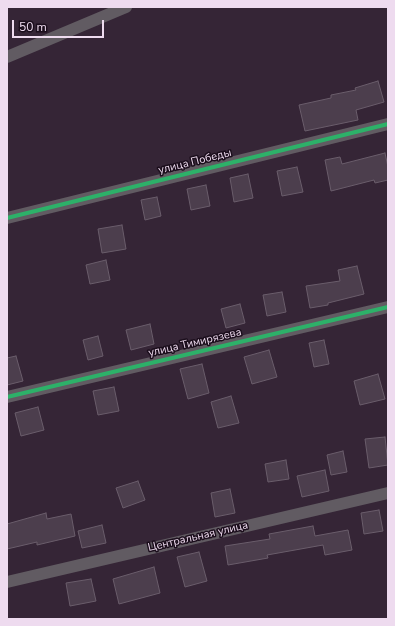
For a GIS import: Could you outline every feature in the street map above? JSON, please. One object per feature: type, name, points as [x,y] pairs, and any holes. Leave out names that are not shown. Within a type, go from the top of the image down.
[{"type":"street","points":[[7,57],[126,7]]},
{"type":"street","name":"улица Победы","points":[[7,218],[388,124]]},
{"type":"street","name":"улица Тимирязева","points":[[7,397],[388,307]]},
{"type":"street","name":"Центральная улица","points":[[7,582],[388,493]]},
{"type":"building","points":[[378,81],[384,102],[356,110],[358,120],[305,131],[299,105],[331,98],[331,95],[356,90],[355,88]]},
{"type":"building","points":[[385,153],[388,167],[388,180],[375,183],[374,180],[331,191],[325,160],[340,157],[342,164]]},
{"type":"building","points":[[297,167],[303,192],[282,196],[277,171]]},
{"type":"building","points":[[248,174],[253,198],[234,202],[230,178]]},
{"type":"building","points":[[206,185],[210,206],[191,210],[187,189]]},
{"type":"building","points":[[157,197],[161,216],[145,220],[141,200]]},
{"type":"building","points":[[122,225],[126,249],[102,253],[98,229]]},
{"type":"building","points":[[106,260],[110,280],[90,284],[86,265]]},
{"type":"building","points":[[357,266],[364,294],[328,303],[328,305],[310,308],[306,286],[340,281],[338,270]]},
{"type":"building","points":[[282,292],[286,312],[267,316],[263,295]]},
{"type":"building","points":[[240,304],[245,323],[226,328],[221,309]]},
{"type":"building","points":[[150,324],[154,344],[131,350],[126,330]]},
{"type":"building","points":[[98,336],[103,356],[88,360],[83,340]]},
{"type":"building","points":[[324,340],[329,364],[314,367],[309,343]]},
{"type":"building","points":[[269,350],[277,377],[252,384],[244,357]]},
{"type":"building","points":[[16,356],[23,381],[7,385],[7,358]]},
{"type":"building","points":[[202,364],[209,393],[188,399],[180,369]]},
{"type":"building","points":[[378,374],[385,399],[360,405],[354,381]]},
{"type":"building","points":[[114,387],[119,411],[98,415],[93,391]]},
{"type":"building","points":[[231,396],[239,423],[218,428],[211,402]]},
{"type":"building","points":[[38,407],[44,430],[21,436],[15,413]]},
{"type":"building","points":[[385,437],[388,465],[369,468],[365,439]]},
{"type":"building","points":[[343,451],[347,472],[331,475],[327,455]]},
{"type":"building","points":[[286,460],[289,479],[268,482],[265,464]]},
{"type":"building","points":[[325,470],[329,491],[302,497],[297,476]]},
{"type":"building","points":[[138,481],[145,500],[123,508],[116,488]]},
{"type":"building","points":[[230,489],[235,513],[215,517],[211,493]]},
{"type":"building","points":[[379,510],[383,531],[364,534],[361,513]]},
{"type":"building","points":[[46,513],[47,519],[71,514],[75,536],[37,545],[37,542],[7,549],[7,524]]},
{"type":"building","points":[[102,525],[106,543],[82,548],[78,531]]},
{"type":"building","points":[[313,526],[315,536],[348,530],[352,550],[325,555],[323,545],[267,555],[268,558],[228,565],[225,546],[270,539],[269,534]]},
{"type":"building","points":[[199,552],[207,581],[185,587],[177,557]]},
{"type":"building","points":[[154,567],[160,593],[119,604],[113,579]]},
{"type":"building","points":[[91,579],[96,601],[70,606],[66,583]]},
{"type":"cycle path","points":[[7,218],[388,124]]},
{"type":"cycle path","points":[[7,397],[388,307]]}]
